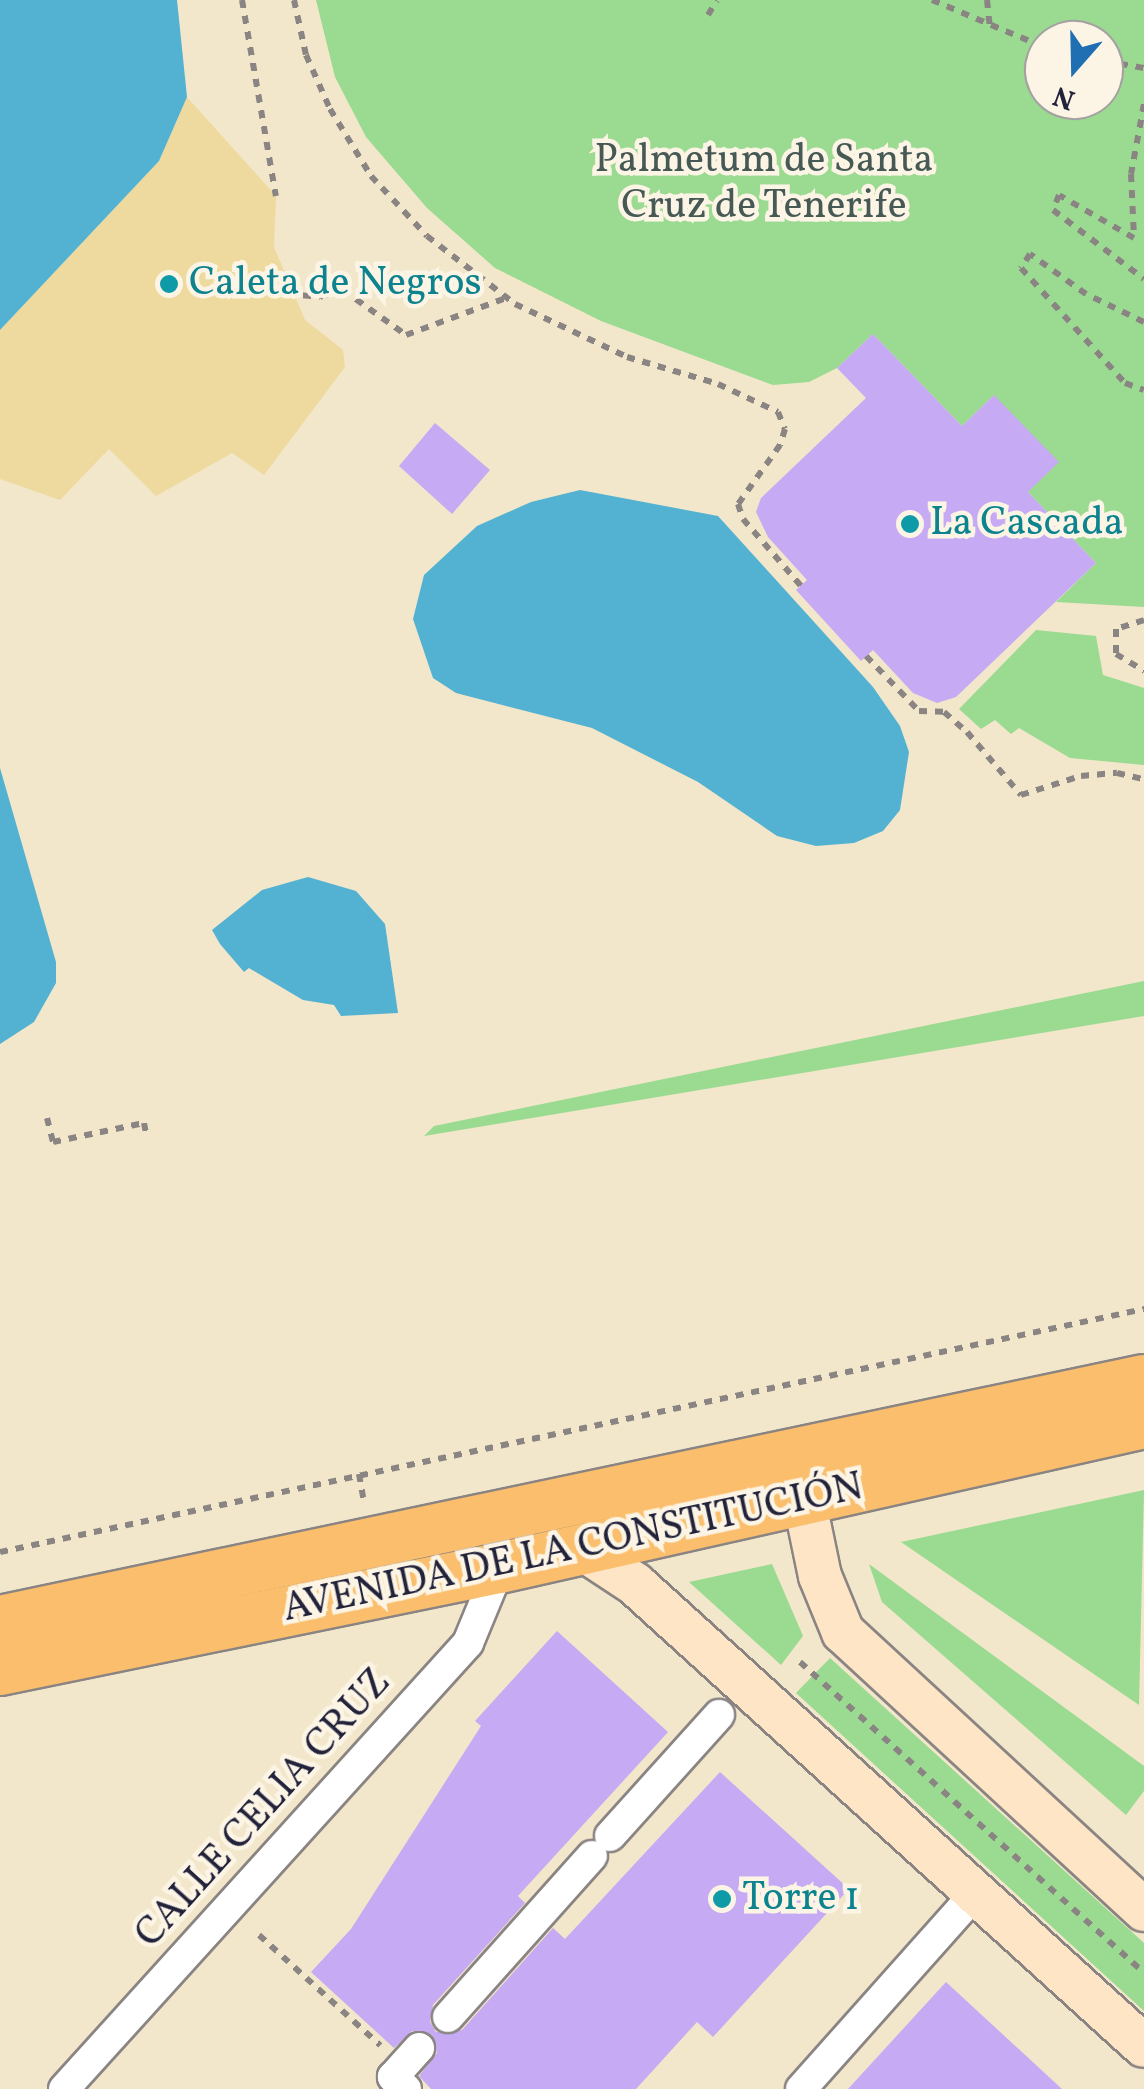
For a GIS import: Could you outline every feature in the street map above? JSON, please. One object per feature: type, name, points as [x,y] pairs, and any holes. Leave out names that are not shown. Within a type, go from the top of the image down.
[{"type":"main road","name":"AVENIDA DE LA CONSTITUCIÓN","points":[[0,1621],[1144,1380]]},
{"type":"main road","name":"AVENIDA DE LA CONSTITUCIÓN","points":[[0,1670],[499,1568],[1144,1423]]},
{"type":"street","points":[[794,1452],[829,1608],[843,1632],[1144,1910]]},
{"type":"street","points":[[582,1550],[634,1584],[1144,2046]]},
{"type":"street","name":"CALLE CELIA CRUZ","points":[[64,2089],[468,1644],[499,1568]]},
{"type":"street","points":[[448,2017],[719,1715]]},
{"type":"street","points":[[801,2089],[903,1970],[975,1894]]},
{"type":"path","points":[[242,0],[276,196]]},
{"type":"path","points":[[294,0],[306,55],[371,176],[427,236],[507,298],[627,357],[718,384],[778,412],[784,429],[780,445],[738,504],[743,519],[801,586]]},
{"type":"path","points":[[708,16],[718,0]]},
{"type":"path","points":[[932,0],[990,29],[1024,40]]},
{"type":"path","points":[[987,0],[990,29]]},
{"type":"path","points":[[1144,104],[1131,174],[1134,238],[1059,195],[1053,210],[1144,278]]},
{"type":"path","points":[[1144,322],[1086,294],[1030,254],[1021,268],[1125,383],[1144,390]]},
{"type":"path","points":[[286,294],[320,297],[343,290],[406,335],[507,298]]},
{"type":"path","points":[[1144,620],[1116,629],[1116,654],[1144,671]]},
{"type":"path","points":[[866,656],[919,711],[944,712],[967,732],[1021,795],[1081,776],[1117,772],[1144,779]]},
{"type":"path","points":[[47,1118],[52,1142],[144,1123],[146,1132]]},
{"type":"path","points":[[0,1552],[1144,1310]]},
{"type":"path","points":[[791,1672],[808,1654]]},
{"type":"path","points":[[800,1662],[1144,1973]]},
{"type":"path","points":[[259,1935],[409,2068]]},
{"type":"green space","name":"Palmetum de Santa Cruz de Tenerife","points":[[316,0],[1144,0],[1144,607],[1056,602],[1096,563],[1028,492],[994,395],[962,426],[873,334],[837,368],[809,382],[773,385],[601,321],[495,268],[427,208],[366,137],[335,77]]},
{"type":"green space","points":[[1036,630],[1096,636],[1103,675],[1144,688],[1144,765],[1070,758],[1019,728],[1011,734],[995,720],[981,729],[959,709]]},
{"type":"green space","points":[[1144,981],[1144,1016],[424,1136],[434,1126]]},
{"type":"green space","points":[[1144,1490],[1139,1705],[901,1542]]},
{"type":"green space","points":[[772,1564],[803,1636],[781,1665],[689,1582]]},
{"type":"green space","points":[[869,1564],[1144,1766],[1144,1791],[1126,1815],[882,1602]]},
{"type":"green space","points":[[830,1658],[1144,1943],[1144,2011],[796,1693]]},
{"type":"sand","name":"Caleta de Negros","points":[[187,97],[276,196],[274,247],[305,320],[343,350],[345,367],[264,475],[232,453],[156,496],[109,449],[60,500],[0,479],[0,330],[159,161]]},
{"type":"water","points":[[0,0],[177,0],[187,97],[159,161],[0,330]]},
{"type":"water","points":[[580,490],[718,516],[873,687],[900,726],[909,752],[900,810],[883,831],[854,843],[816,846],[777,836],[698,782],[592,728],[456,693],[433,678],[413,619],[424,575],[477,526],[531,502]]},
{"type":"water","points":[[0,768],[56,962],[56,983],[34,1022],[0,1044]]},
{"type":"water","points":[[308,877],[356,891],[385,924],[398,1013],[341,1016],[334,1005],[303,1000],[249,968],[244,972],[220,944],[212,930],[262,890]]},
{"type":"building","name":"La Cascada","points":[[873,334],[962,426],[994,395],[1059,462],[1028,492],[1096,563],[956,697],[937,703],[913,693],[873,650],[861,661],[796,590],[807,580],[768,537],[756,512],[761,498],[866,398],[837,368]]},
{"type":"building","points":[[435,423],[490,470],[452,514],[399,466]]},
{"type":"building","points":[[557,1631],[668,1732],[518,1896],[525,1903],[433,2005],[430,2022],[436,2032],[462,2030],[553,1928],[565,1939],[720,1772],[849,1889],[713,2037],[697,2022],[636,2089],[431,2089],[419,2076],[437,2053],[432,2035],[412,2031],[394,2048],[311,1972],[351,1929],[481,1726],[475,1721]]},
{"type":"building","points":[[946,1982],[1062,2089],[848,2089]]},
{"type":"place","name":"Caleta de Negros","points":[[169,284]]},
{"type":"place","name":"La Cascada","points":[[910,524]]},
{"type":"place","name":"Torre 1","points":[[722,1899]]}]
